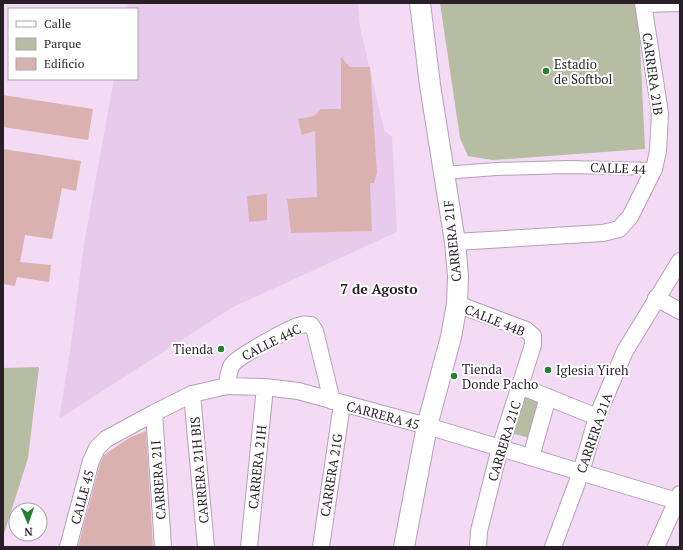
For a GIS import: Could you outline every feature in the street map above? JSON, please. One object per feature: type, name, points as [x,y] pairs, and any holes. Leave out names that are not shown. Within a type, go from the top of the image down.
[{"type":"street","name":"CARRERA 21F","points":[[404,547],[427,426],[451,337],[457,304],[458,276],[455,242],[430,85],[420,3]]},
{"type":"street","points":[[643,4],[680,3]]},
{"type":"street","name":"CARRERA 21B","points":[[643,4],[660,113],[658,151],[654,170]]},
{"type":"street","name":"CALLE 44","points":[[444,173],[496,169],[568,167],[654,170],[630,217],[619,229],[603,233],[455,242]]},
{"type":"street","name":"CARRERA 21A","points":[[553,547],[581,472],[597,417],[625,351],[680,261]]},
{"type":"street","points":[[656,298],[680,311]]},
{"type":"street","name":"CALLE 44B","points":[[457,304],[526,330],[533,336]]},
{"type":"street","name":"CALLE 44C","points":[[227,386],[230,369],[237,359],[301,325],[311,325],[315,330],[337,402]]},
{"type":"street","name":"CARRERA 21C","points":[[478,547],[479,531],[500,448],[533,345],[533,336]]},
{"type":"street","name":"CARRERA 45","points":[[97,448],[106,439],[192,394],[227,386],[265,387],[298,391],[427,426],[581,472],[678,497]]},
{"type":"street","points":[[520,386],[597,417]]},
{"type":"street","name":"CARRERA 21H","points":[[249,547],[265,387]]},
{"type":"street","name":"CARRERA 21H BIS","points":[[192,394],[206,547]]},
{"type":"street","points":[[531,457],[548,396]]},
{"type":"street","name":"CARRERA 21G","points":[[321,547],[337,402]]},
{"type":"street","name":"CARRERA 21I","points":[[154,413],[163,547]]},
{"type":"street","name":"CALLE 45","points":[[68,547],[97,448]]},
{"type":"street","points":[[656,547],[678,497]]},
{"type":"shaded area","points":[[128,3],[358,3],[360,27],[384,130],[392,137],[397,232],[233,307],[59,419],[70,352],[84,244],[114,80],[138,80],[138,8],[127,8]]},
{"type":"green space","name":"Estadio de Softbol","points":[[440,3],[638,3],[645,149],[493,160],[468,156],[460,138]]},
{"type":"green space","points":[[39,367],[28,458],[14,502],[8,502],[8,521],[3,537],[3,368]]},
{"type":"green space","points":[[527,389],[543,395],[530,438],[510,433]]},
{"type":"building","points":[[341,57],[350,67],[370,67],[377,173],[374,183],[370,183],[372,231],[291,233],[287,199],[317,197],[315,131],[302,135],[298,119],[314,116],[321,109],[341,109]]},
{"type":"building","points":[[3,95],[93,109],[88,140],[3,127]]},
{"type":"building","points":[[3,149],[81,161],[76,191],[62,188],[52,239],[25,235],[20,262],[51,265],[49,282],[17,277],[15,286],[3,284]]},
{"type":"building","points":[[267,194],[267,220],[249,222],[247,196]]},
{"type":"building","points":[[146,431],[153,547],[78,547],[100,464],[104,455],[129,438]]},
{"type":"place","name":"Estadio de Softbol","points":[[546,71]]},
{"type":"place","name":"Tienda","points":[[221,349]]},
{"type":"place","name":"Iglesia Yireh","points":[[548,370]]},
{"type":"place","name":"Tienda Donde Pacho","points":[[454,376]]},
{"type":"district","name":"7 de Agosto","points":[[379,288]]}]
